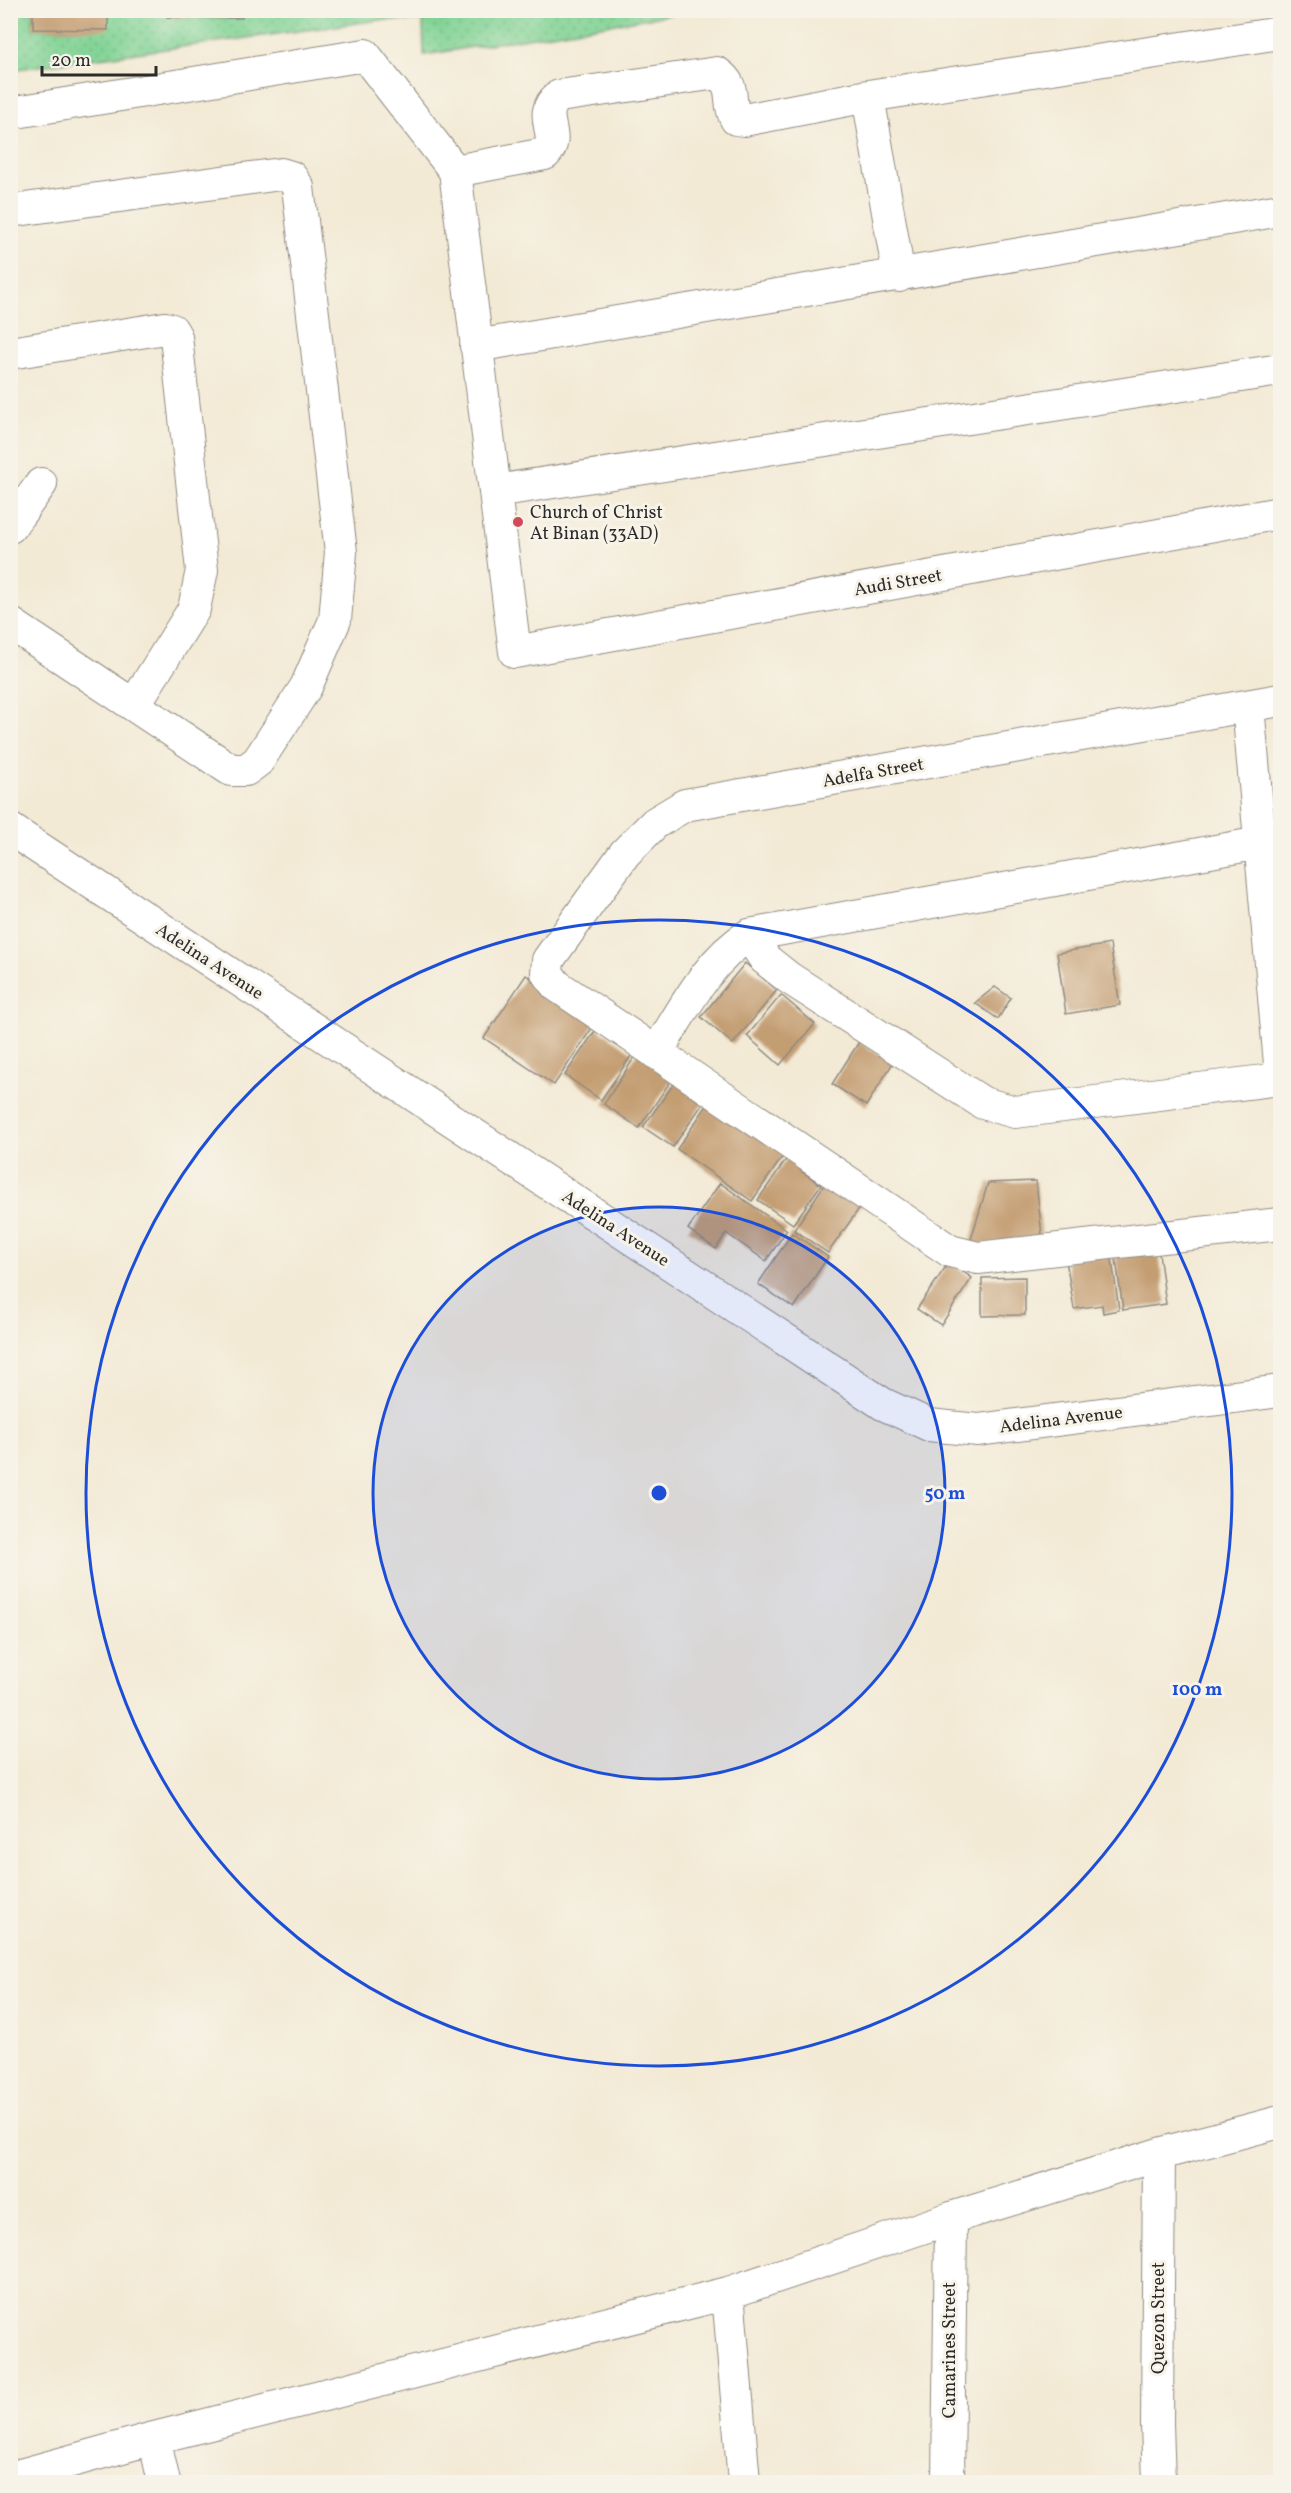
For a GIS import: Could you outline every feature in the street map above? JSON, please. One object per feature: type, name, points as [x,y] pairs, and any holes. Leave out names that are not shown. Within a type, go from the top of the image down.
[{"type":"street","points":[[455,171],[545,154],[550,148],[552,139],[547,111],[551,103],[559,96],[717,73],[727,80],[736,119],[744,120],[868,96],[1281,33]]},
{"type":"street","points":[[10,113],[365,55],[455,171],[495,491],[1281,370]]},
{"type":"street","points":[[868,96],[899,276]]},
{"type":"street","points":[[10,210],[281,174],[291,177],[298,187],[341,552],[334,620],[306,687],[258,761],[246,770],[231,770],[10,623]]},
{"type":"street","points":[[476,346],[1281,210]]},
{"type":"street","points":[[10,353],[165,328],[172,330],[176,337],[202,570],[194,609],[134,705]]},
{"type":"street","points":[[10,527],[41,484]]},
{"type":"street","name":"Audi Street","points":[[495,491],[515,652],[1281,513]]},
{"type":"street","name":"Adelfa Street","points":[[656,1053],[556,985],[547,973],[548,960],[625,853],[655,823],[685,806],[1281,700]]},
{"type":"street","points":[[1248,706],[1281,1064]]},
{"type":"street","name":"Adelina Avenue","points":[[10,829],[873,1398],[930,1425],[978,1430],[1281,1391]]},
{"type":"street","points":[[1260,843],[749,935],[731,946],[714,962],[656,1053],[950,1251],[978,1258],[1281,1224]]},
{"type":"street","points":[[749,935],[765,959],[789,978],[983,1103],[1015,1112],[1281,1079]]},
{"type":"street","points":[[10,2478],[154,2438],[728,2293],[951,2218],[1159,2154],[1281,2122]]},
{"type":"street","name":"Quezon Street","points":[[1159,2154],[1157,2424],[1159,2482]]},
{"type":"street","name":"Camarines Street","points":[[948,2482],[951,2218]]},
{"type":"street","points":[[728,2293],[744,2482]]},
{"type":"street","points":[[154,2438],[164,2482]]},
{"type":"green space","points":[[108,10],[167,11],[168,17],[242,18],[242,10],[673,10],[674,14],[424,55],[423,21],[380,20],[11,70],[10,11],[33,11],[33,29],[107,29]]},
{"type":"building","points":[[33,10],[108,10],[108,30],[33,29]]},
{"type":"building","points":[[167,10],[242,10],[242,18],[167,17]]},
{"type":"building","points":[[1110,944],[1120,1005],[1066,1014],[1057,953]]},
{"type":"building","points":[[745,963],[777,990],[733,1044],[701,1017]]},
{"type":"building","points":[[526,975],[596,1022],[554,1085],[484,1038]]},
{"type":"building","points":[[995,987],[1011,998],[998,1019],[975,1003]]},
{"type":"building","points":[[781,995],[815,1024],[780,1065],[747,1036]]},
{"type":"building","points":[[597,1028],[633,1053],[601,1100],[565,1075]]},
{"type":"building","points":[[859,1042],[893,1063],[866,1106],[832,1084]]},
{"type":"building","points":[[638,1052],[674,1076],[639,1128],[604,1104]]},
{"type":"building","points":[[675,1082],[704,1102],[673,1147],[643,1127]]},
{"type":"building","points":[[710,1101],[786,1152],[752,1201],[677,1149]]},
{"type":"building","points":[[789,1155],[804,1165],[800,1170],[821,1185],[793,1224],[758,1200]]},
{"type":"building","points":[[828,1179],[863,1203],[828,1253],[794,1230]]},
{"type":"building","points":[[1036,1181],[1042,1236],[969,1246],[988,1183]]},
{"type":"building","points":[[720,1183],[787,1230],[766,1261],[726,1233],[716,1249],[688,1229]]},
{"type":"building","points":[[792,1233],[828,1257],[794,1308],[758,1284]]},
{"type":"building","points":[[1158,1246],[1166,1304],[1123,1310],[1115,1252]]},
{"type":"building","points":[[1111,1253],[1119,1310],[1103,1313],[1102,1305],[1074,1309],[1066,1260]]},
{"type":"building","points":[[949,1262],[972,1278],[941,1325],[917,1309]]},
{"type":"building","points":[[1025,1277],[1025,1315],[982,1316],[982,1278]]},
{"type":"place","name":"Church of Christ At Binan (33AD)","points":[[518,522]]}]
